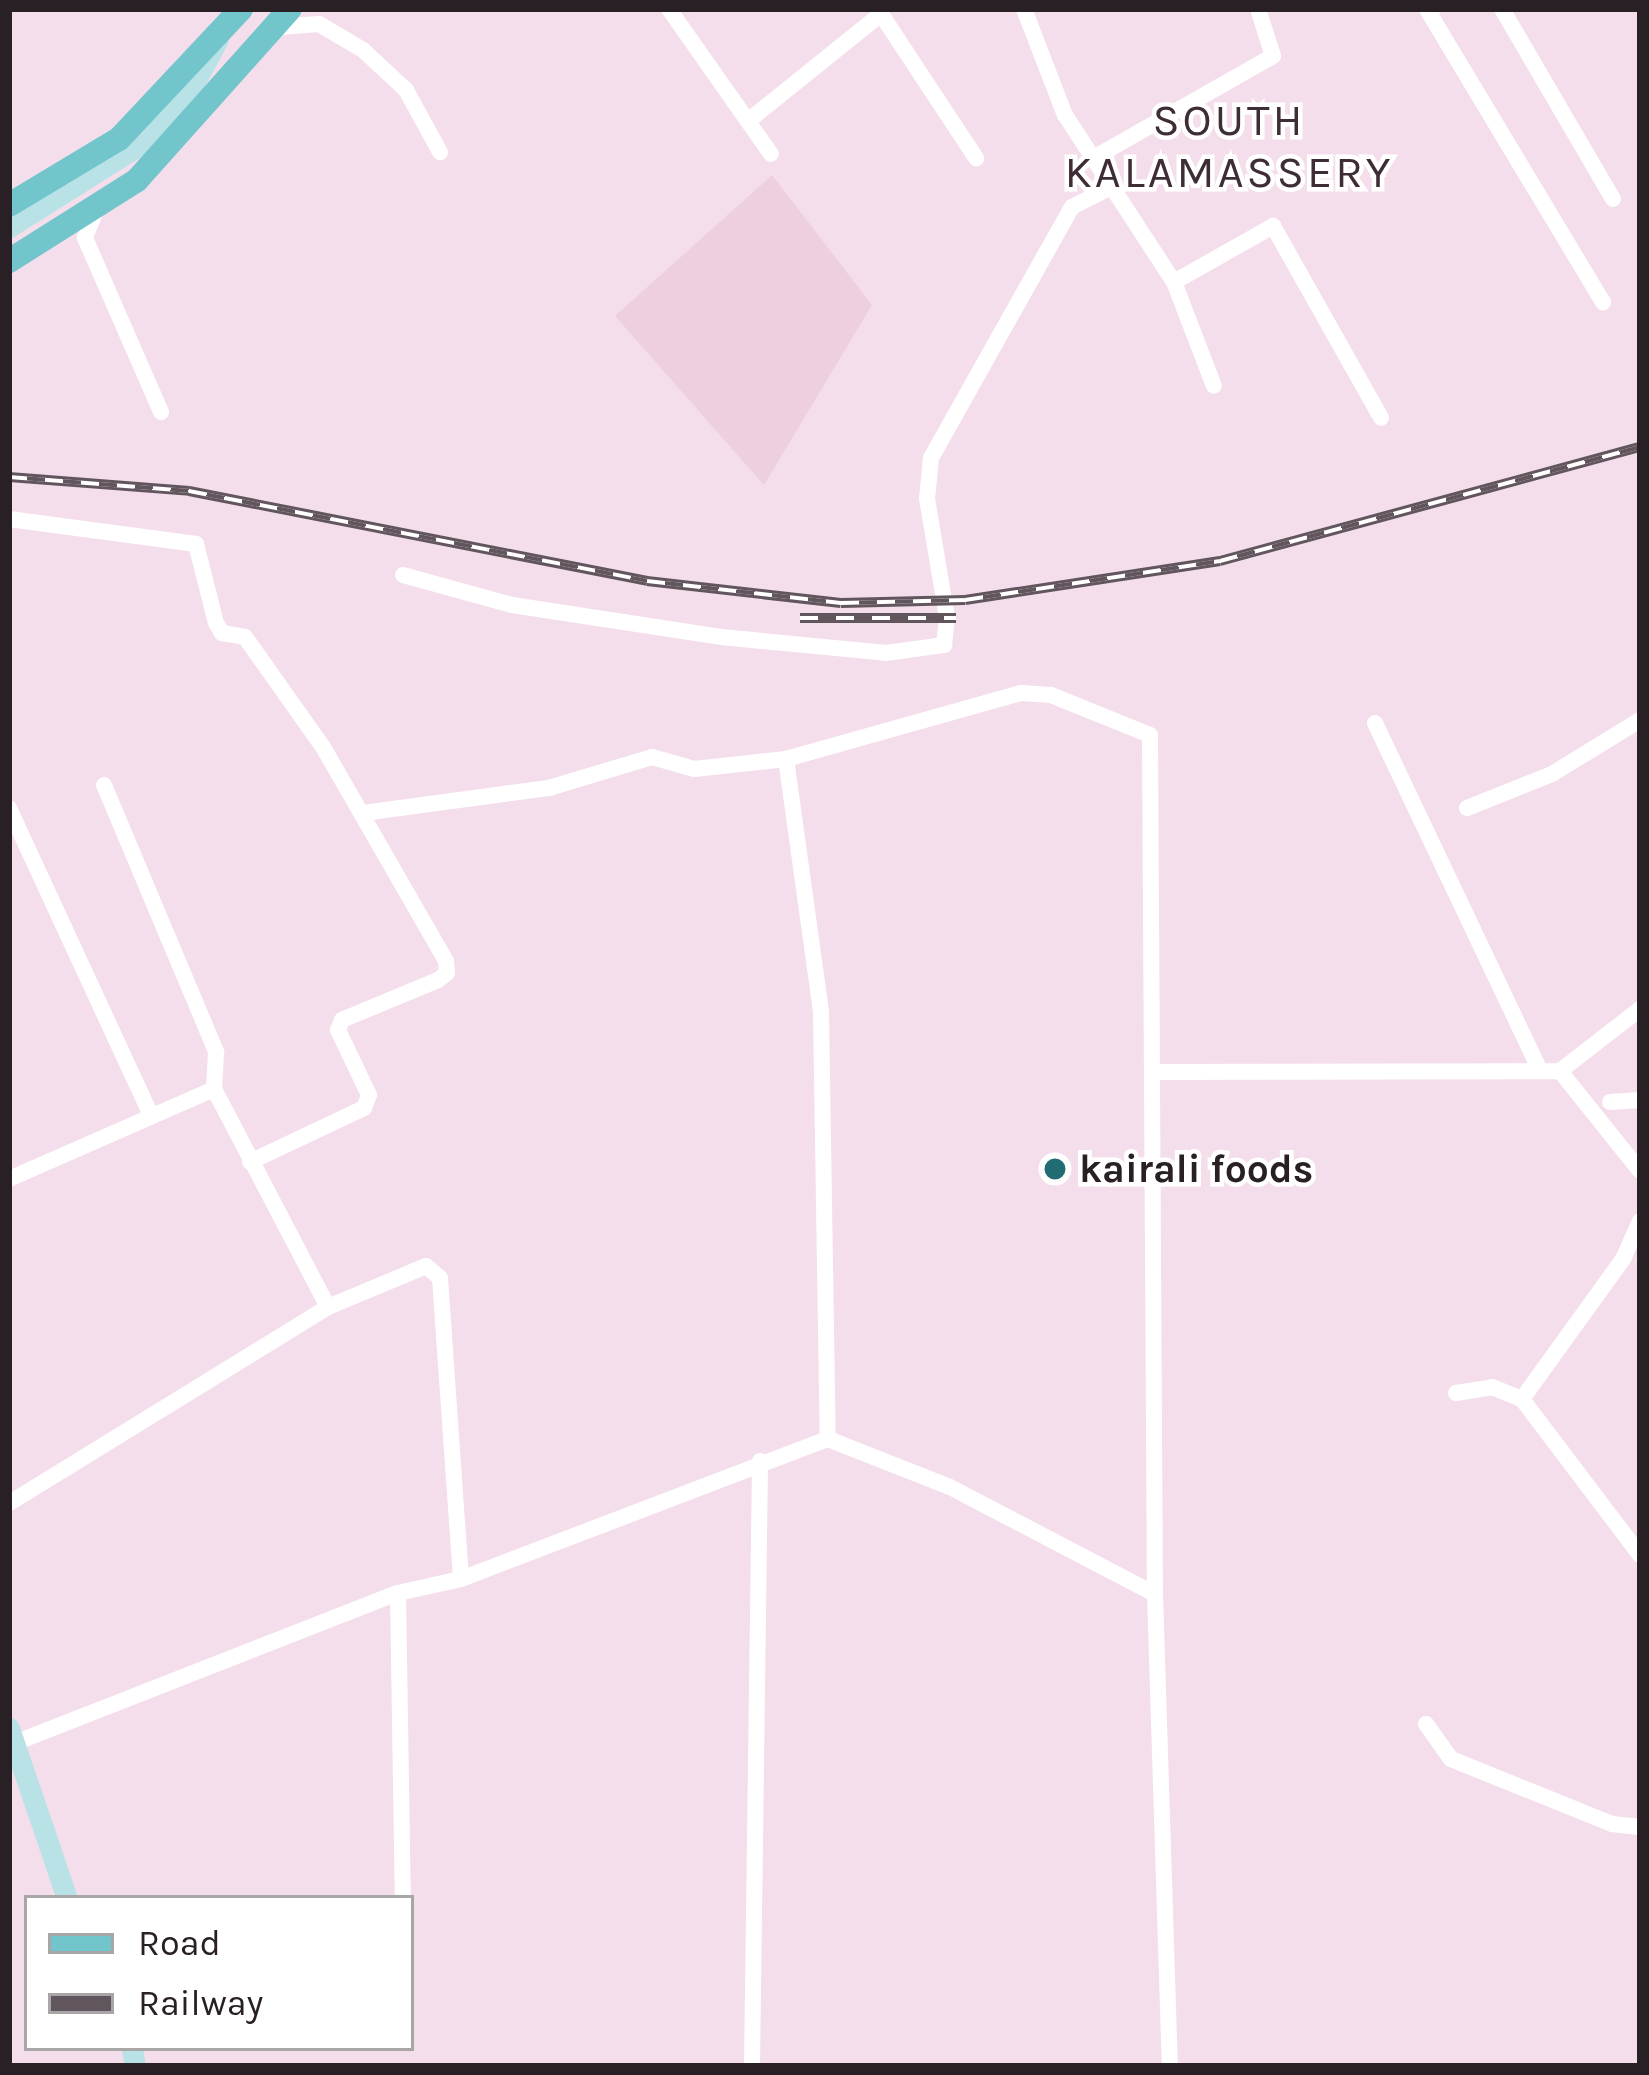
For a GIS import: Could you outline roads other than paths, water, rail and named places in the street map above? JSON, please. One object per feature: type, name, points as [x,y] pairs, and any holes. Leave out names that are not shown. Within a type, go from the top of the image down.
[{"type":"main road","points":[[9,205],[119,139],[241,9]]},
{"type":"main road","points":[[9,215],[14,258],[137,180],[253,56],[282,17]]},
{"type":"main road","points":[[191,88],[221,28]]},
{"type":"main road","points":[[9,227],[113,166],[191,88],[253,56]]},
{"type":"main road","points":[[11,1736],[66,1895]]},
{"type":"street","points":[[669,9],[771,154]]},
{"type":"street","points":[[1024,9],[1065,115],[1097,156],[1174,282],[1214,386]]},
{"type":"street","points":[[1433,9],[1428,11],[1603,302]]},
{"type":"street","points":[[1502,9],[1613,199]]},
{"type":"street","points":[[1097,156],[1273,56],[1258,12]]},
{"type":"street","points":[[748,122],[881,14],[976,158]]},
{"type":"street","points":[[282,17],[320,24],[363,50],[406,90],[440,152]]},
{"type":"street","points":[[403,575],[512,605],[665,630],[886,653],[944,646],[947,618],[927,499],[932,458],[1072,207],[1115,184]]},
{"type":"street","points":[[98,205],[85,238],[161,412]]},
{"type":"street","points":[[1174,282],[1273,226],[1381,418]]},
{"type":"street","points":[[9,519],[196,544],[222,632],[245,637],[363,813],[447,974],[348,1012],[338,1030],[365,1082],[364,1108],[250,1162]]},
{"type":"street","points":[[363,813],[549,788],[652,758],[694,769],[786,760],[1021,693],[1051,695],[1150,735],[1156,1594],[1170,2066]]},
{"type":"street","points":[[1467,808],[1552,774],[1640,719]]},
{"type":"street","points":[[1375,723],[1538,1066]]},
{"type":"street","points":[[786,760],[821,1012],[828,1439]]},
{"type":"street","points":[[104,784],[216,1052],[214,1089],[328,1307]]},
{"type":"street","points":[[9,808],[150,1113]]},
{"type":"street","points":[[1560,1071],[1640,1009]]},
{"type":"street","points":[[1153,1072],[1538,1066],[1560,1071],[1640,1171]]},
{"type":"street","points":[[9,1179],[150,1113],[214,1089]]},
{"type":"street","points":[[1610,1102],[1640,1100]]},
{"type":"street","points":[[1522,1399],[1623,1259],[1640,1221]]},
{"type":"street","points":[[9,1503],[328,1307],[426,1266],[440,1278],[461,1579]]},
{"type":"street","points":[[1456,1393],[1492,1388],[1522,1399],[1640,1555]]},
{"type":"street","points":[[11,1736],[398,1593],[461,1579],[760,1461],[828,1439],[950,1487],[1156,1594]]},
{"type":"street","points":[[752,2066],[760,1461]]},
{"type":"street","points":[[398,1593],[404,1895]]},
{"type":"street","points":[[1426,1724],[1451,1759],[1612,1824],[1640,1827]]},
{"type":"railway","points":[[9,477],[189,491],[647,581],[841,603],[965,600],[1220,561],[1640,447]]},
{"type":"railway","points":[[800,618],[956,618]]},
{"type":"place","name":"kairali foods","points":[[1055,1169]]},
{"type":"district","name":"SOUTH KALAMASSERY","points":[[1229,147]]}]
